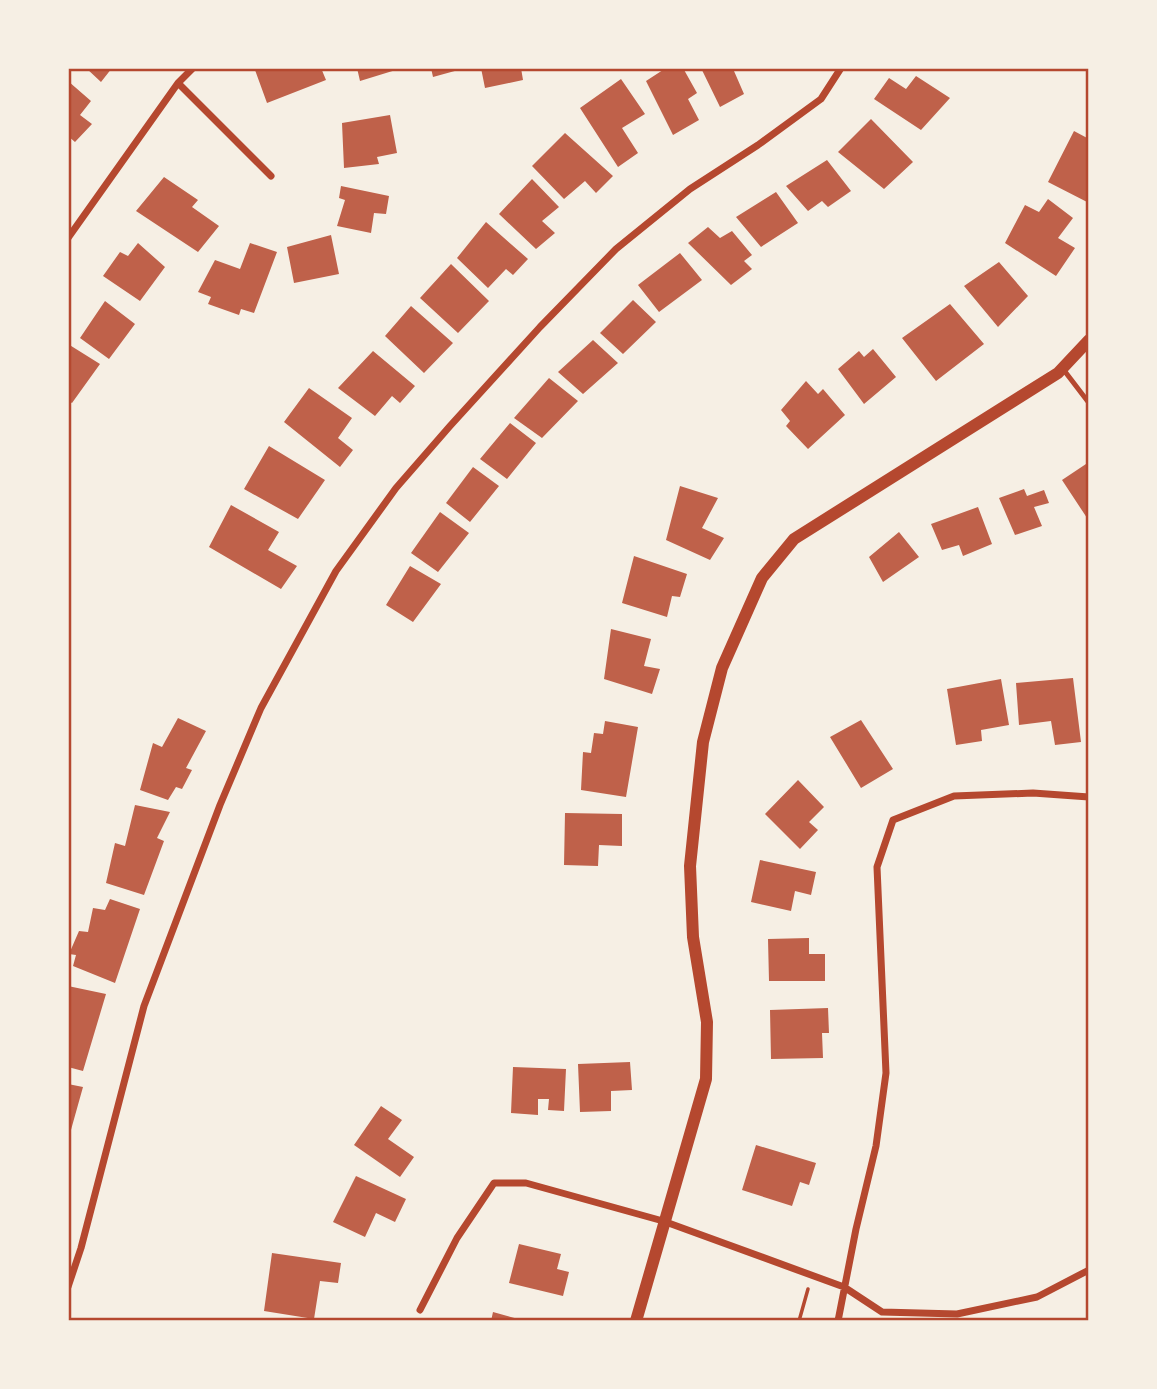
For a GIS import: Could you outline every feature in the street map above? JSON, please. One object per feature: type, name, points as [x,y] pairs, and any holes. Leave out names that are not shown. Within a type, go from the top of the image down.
[{"type":"street","points":[[68,238],[178,83],[192,68]]},
{"type":"street","points":[[68,1287],[81,1248],[144,1006],[220,805],[261,708],[336,571],[396,488],[540,327],[616,249],[690,189],[758,145],[821,99],[841,68]]},
{"type":"street","points":[[178,83],[271,176]]},
{"type":"street","points":[[636,1321],[705,1079],[707,1021],[693,937],[690,866],[703,742],[722,668],[762,578],[794,539],[1062,368],[1089,340]]},
{"type":"street","points":[[838,1321],[856,1228],[876,1146],[886,1073],[877,867],[892,820],[954,796],[1033,793],[1089,797]]},
{"type":"street","points":[[420,1310],[457,1238],[494,1183],[526,1184],[663,1221],[844,1287],[882,1312],[957,1314],[1037,1297],[1089,1270]]},
{"type":"lane","points":[[1062,368],[1089,403]]},
{"type":"path","points":[[799,1321],[812,1276]]},
{"type":"building","points":[[86,68],[112,68],[101,82]]},
{"type":"building","points":[[321,68],[326,80],[267,103],[255,70]]},
{"type":"building","points":[[357,68],[399,68],[399,69],[360,81]]},
{"type":"building","points":[[431,68],[462,68],[462,69],[433,77]]},
{"type":"building","points":[[481,68],[521,68],[523,80],[485,88]]},
{"type":"building","points":[[666,68],[683,68],[697,93],[688,99],[699,120],[673,135],[646,81]]},
{"type":"building","points":[[701,68],[741,68],[734,71],[744,94],[720,107]]},
{"type":"building","points":[[916,76],[950,98],[921,130],[874,99],[889,78],[906,89]]},
{"type":"building","points":[[621,79],[645,114],[622,128],[638,153],[618,167],[580,108]]},
{"type":"building","points":[[68,81],[91,101],[80,115],[92,124],[75,142],[68,136]]},
{"type":"building","points":[[390,115],[397,153],[377,157],[379,164],[344,168],[342,123]]},
{"type":"building","points":[[871,119],[913,162],[884,189],[838,152]]},
{"type":"building","points":[[1074,131],[1089,139],[1089,203],[1048,182]]},
{"type":"building","points":[[565,133],[613,176],[596,193],[585,181],[564,199],[532,166]]},
{"type":"building","points":[[827,160],[851,191],[828,207],[822,201],[808,211],[786,186]]},
{"type":"building","points":[[164,177],[198,200],[192,207],[219,226],[198,252],[136,211]]},
{"type":"building","points":[[532,179],[559,207],[542,221],[555,233],[536,249],[499,214]]},
{"type":"building","points":[[341,186],[389,196],[386,214],[374,213],[371,233],[337,226],[345,200],[339,198]]},
{"type":"building","points":[[776,192],[798,223],[761,247],[736,217]]},
{"type":"building","points":[[1048,199],[1073,218],[1058,238],[1075,248],[1056,276],[1005,243],[1025,205],[1039,212]]},
{"type":"building","points":[[486,222],[528,259],[513,275],[506,269],[488,288],[457,258]]},
{"type":"building","points":[[708,227],[720,238],[732,231],[752,255],[744,261],[752,269],[731,285],[688,243]]},
{"type":"building","points":[[331,235],[339,274],[294,283],[287,247]]},
{"type":"building","points":[[138,243],[165,267],[140,301],[103,276],[120,252],[128,256]]},
{"type":"building","points":[[250,243],[277,252],[254,313],[241,309],[239,315],[208,304],[211,297],[198,292],[215,260],[240,269]]},
{"type":"building","points":[[680,253],[702,280],[659,312],[638,285]]},
{"type":"building","points":[[999,262],[1028,296],[998,327],[964,286]]},
{"type":"building","points":[[451,264],[489,301],[458,333],[420,298]]},
{"type":"building","points":[[633,300],[656,322],[623,354],[600,333]]},
{"type":"building","points":[[105,301],[135,324],[109,359],[80,338]]},
{"type":"building","points":[[950,304],[984,344],[936,381],[902,338]]},
{"type":"building","points":[[411,306],[453,343],[424,373],[385,336]]},
{"type":"building","points":[[593,340],[618,363],[583,394],[558,372]]},
{"type":"building","points":[[68,344],[100,364],[72,403],[68,401]]},
{"type":"building","points":[[873,349],[896,377],[864,404],[838,369],[859,351],[864,357]]},
{"type":"building","points":[[373,351],[415,386],[400,403],[392,396],[375,416],[338,388]]},
{"type":"building","points":[[549,378],[578,401],[542,438],[514,418]]},
{"type":"building","points":[[806,381],[818,394],[823,389],[845,415],[808,449],[786,426],[790,421],[781,410]]},
{"type":"building","points":[[309,388],[352,418],[338,438],[353,450],[340,467],[284,422]]},
{"type":"building","points":[[510,423],[536,443],[507,479],[480,459]]},
{"type":"building","points":[[269,446],[325,480],[298,519],[244,489]]},
{"type":"building","points":[[1089,462],[1089,521],[1062,480]]},
{"type":"building","points":[[473,467],[499,486],[470,522],[446,503]]},
{"type":"building","points":[[680,486],[718,498],[702,528],[724,538],[710,560],[666,540]]},
{"type":"building","points":[[1024,489],[1027,496],[1044,490],[1049,503],[1034,507],[1042,526],[1015,535],[999,498]]},
{"type":"building","points":[[231,505],[279,532],[268,550],[297,566],[281,589],[209,547]]},
{"type":"building","points":[[978,507],[992,544],[963,556],[959,545],[942,550],[931,524]]},
{"type":"building","points":[[440,512],[469,533],[438,572],[411,553]]},
{"type":"building","points":[[899,532],[919,557],[883,582],[869,557]]},
{"type":"building","points":[[634,556],[687,574],[680,597],[672,596],[667,617],[622,603]]},
{"type":"building","points":[[410,566],[441,584],[413,622],[386,605]]},
{"type":"building","points":[[611,629],[651,639],[644,666],[660,669],[652,694],[604,679]]},
{"type":"building","points":[[1073,678],[1081,742],[1055,745],[1051,721],[1019,725],[1016,683]]},
{"type":"building","points":[[1001,679],[1009,725],[981,730],[982,741],[956,745],[947,689]]},
{"type":"building","points":[[178,718],[206,731],[186,768],[192,770],[182,789],[176,787],[168,800],[140,790],[153,743],[162,747]]},
{"type":"building","points":[[861,720],[893,769],[861,788],[830,737]]},
{"type":"building","points":[[605,721],[638,727],[626,797],[581,790],[583,752],[591,753],[594,733],[603,734]]},
{"type":"building","points":[[798,780],[824,807],[809,822],[818,830],[800,849],[765,814]]},
{"type":"building","points":[[135,805],[170,812],[157,838],[164,841],[144,895],[106,883],[115,843],[125,846]]},
{"type":"building","points":[[565,813],[622,814],[622,846],[599,845],[598,866],[564,865]]},
{"type":"building","points":[[760,860],[816,872],[811,895],[795,891],[791,911],[751,902]]},
{"type":"building","points":[[110,899],[140,909],[115,983],[73,966],[76,955],[69,954],[79,931],[88,932],[93,908],[105,910]]},
{"type":"building","points":[[809,938],[809,954],[825,954],[825,981],[769,981],[768,939]]},
{"type":"building","points":[[68,986],[106,994],[83,1071],[68,1067]]},
{"type":"building","points":[[828,1008],[829,1033],[822,1033],[823,1058],[771,1059],[770,1010]]},
{"type":"building","points":[[630,1062],[632,1090],[611,1091],[611,1111],[580,1112],[578,1064]]},
{"type":"building","points":[[513,1067],[566,1069],[564,1111],[548,1110],[549,1099],[538,1099],[538,1115],[511,1113]]},
{"type":"building","points":[[68,1084],[83,1087],[69,1137],[68,1137]]},
{"type":"building","points":[[381,1106],[402,1120],[388,1139],[414,1157],[400,1177],[354,1145]]},
{"type":"building","points":[[756,1145],[816,1163],[809,1185],[800,1182],[792,1206],[742,1190]]},
{"type":"building","points":[[356,1176],[406,1199],[395,1222],[376,1213],[365,1237],[333,1222]]},
{"type":"building","points":[[519,1244],[561,1254],[557,1269],[569,1272],[563,1296],[509,1283]]},
{"type":"building","points":[[272,1253],[341,1263],[338,1283],[320,1281],[314,1319],[264,1311]]},
{"type":"building","points":[[493,1312],[522,1320],[522,1321],[491,1321]]}]
